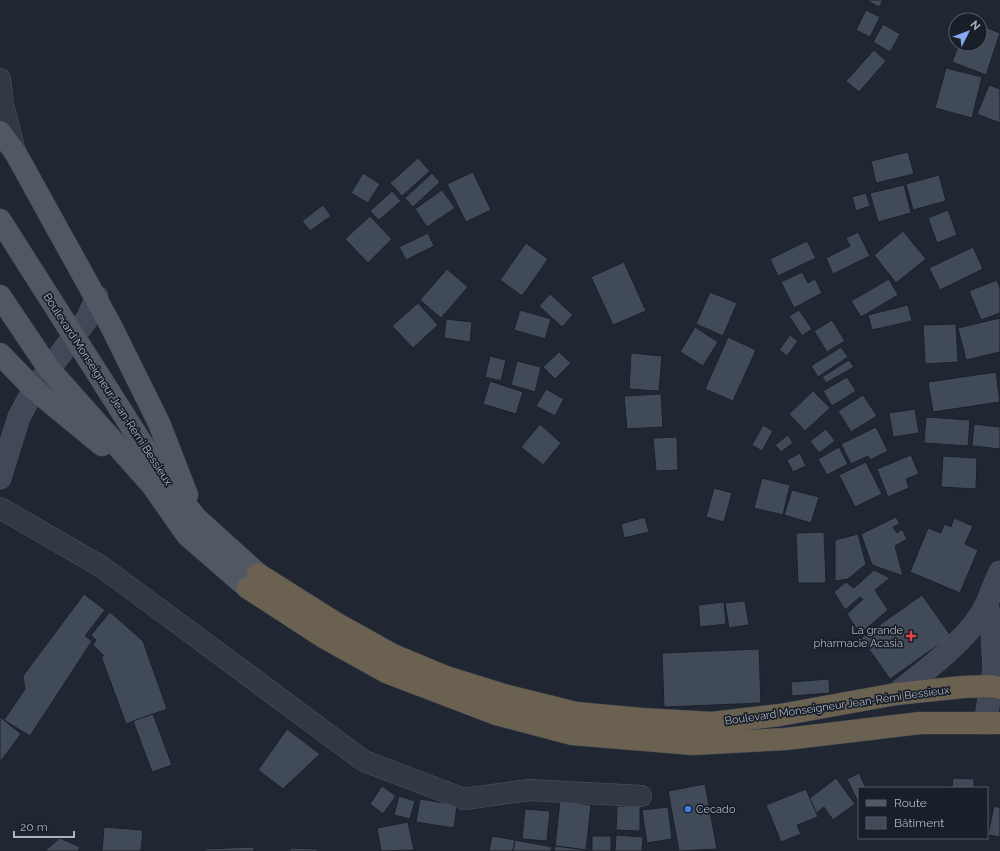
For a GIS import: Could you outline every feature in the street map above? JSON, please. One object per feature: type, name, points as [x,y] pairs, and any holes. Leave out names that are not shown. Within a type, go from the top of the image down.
[{"type":"highway","name":"Boulevard Monseigneur Jean-Rémi Bessieux","points":[[253,581],[334,622],[393,655],[446,676],[504,695],[576,713],[712,723],[780,715],[896,694],[962,687],[995,687]]},
{"type":"highway","name":"Boulevard Monseigneur Jean-Rémi Bessieux","points":[[253,581],[325,638],[386,672],[496,714],[572,734],[693,744],[786,739],[920,723],[993,723]]},
{"type":"main road","points":[[0,132],[15,152],[97,297],[159,423],[196,518]]},
{"type":"main road","name":"Boulevard Monseigneur Jean-Rémi Bessieux","points":[[0,220],[162,475],[196,518],[253,581]]},
{"type":"main road","name":"Boulevard Monseigneur Jean-Rémi Bessieux","points":[[0,296],[49,369],[152,485],[187,535],[253,581]]},
{"type":"main road","points":[[0,354],[34,389],[152,485]]},
{"type":"street","points":[[0,80],[3,105],[15,152]]},
{"type":"street","points":[[0,478],[19,417],[34,389],[87,319],[97,297]]},
{"type":"street","points":[[0,508],[102,567],[364,761],[464,799],[528,790],[641,796]]},
{"type":"street","points":[[896,694],[954,645],[970,628],[987,604],[1000,572]]},
{"type":"street","points":[[987,604],[992,631],[994,658],[995,687],[993,723]]},
{"type":"building","points":[[866,0],[883,0],[879,7]]},
{"type":"building","points":[[866,10],[880,17],[870,37],[856,30]]},
{"type":"building","points":[[883,24],[900,34],[890,52],[873,42]]},
{"type":"building","points":[[988,28],[1000,33],[986,75],[952,62],[956,52],[988,52]]},
{"type":"building","points":[[874,50],[886,61],[859,92],[846,81]]},
{"type":"building","points":[[946,68],[982,77],[972,118],[935,108]]},
{"type":"building","points":[[989,85],[1000,89],[1000,123],[977,114]]},
{"type":"building","points":[[908,152],[914,174],[876,183],[871,161]]},
{"type":"building","points":[[418,158],[430,171],[402,196],[390,183]]},
{"type":"building","points":[[473,172],[491,210],[466,222],[447,184]]},
{"type":"building","points":[[363,173],[380,184],[368,203],[351,193]]},
{"type":"building","points":[[432,173],[440,182],[413,207],[405,198]]},
{"type":"building","points":[[939,175],[946,201],[913,210],[906,184]]},
{"type":"building","points":[[904,185],[911,213],[878,222],[870,193]]},
{"type":"building","points":[[442,190],[455,208],[427,227],[415,209]]},
{"type":"building","points":[[392,191],[401,201],[379,220],[370,211]]},
{"type":"building","points":[[866,193],[870,206],[856,211],[852,197]]},
{"type":"building","points":[[323,205],[331,216],[310,231],[302,221]]},
{"type":"building","points":[[948,210],[957,235],[937,243],[928,218]]},
{"type":"building","points":[[370,216],[392,239],[368,263],[345,239]]},
{"type":"building","points":[[903,231],[926,259],[896,283],[874,255]]},
{"type":"building","points":[[858,232],[870,256],[833,274],[826,258],[850,246],[846,238]]},
{"type":"building","points":[[428,233],[434,246],[406,260],[399,247]]},
{"type":"building","points":[[807,241],[816,258],[778,276],[770,259]]},
{"type":"building","points":[[526,243],[548,259],[522,296],[500,280]]},
{"type":"building","points":[[973,247],[983,269],[940,290],[929,268]]},
{"type":"building","points":[[624,262],[646,311],[613,325],[591,277]]},
{"type":"building","points":[[447,269],[468,287],[441,318],[420,300]]},
{"type":"building","points":[[802,272],[808,283],[815,279],[822,293],[794,308],[781,282]]},
{"type":"building","points":[[889,279],[898,295],[861,317],[851,301]]},
{"type":"building","points":[[997,280],[1000,288],[1000,313],[981,320],[969,291]]},
{"type":"building","points":[[710,292],[737,303],[723,336],[696,324]]},
{"type":"building","points":[[550,294],[573,315],[562,327],[539,306]]},
{"type":"building","points":[[418,303],[438,325],[413,348],[392,326]]},
{"type":"building","points":[[908,305],[912,321],[872,330],[868,315]]},
{"type":"building","points":[[520,310],[551,319],[545,339],[514,330]]},
{"type":"building","points":[[799,310],[812,329],[802,336],[789,316]]},
{"type":"building","points":[[1000,318],[1000,352],[966,360],[958,328]]},
{"type":"building","points":[[446,319],[472,322],[470,342],[444,338]]},
{"type":"building","points":[[832,320],[845,341],[827,352],[814,331]]},
{"type":"building","points":[[956,324],[958,362],[925,364],[923,325]]},
{"type":"building","points":[[695,327],[718,342],[703,366],[680,352]]},
{"type":"building","points":[[790,335],[798,341],[787,356],[779,350]]},
{"type":"building","points":[[728,337],[756,350],[733,401],[705,389]]},
{"type":"building","points":[[841,347],[848,357],[818,377],[811,366]]},
{"type":"building","points":[[559,352],[571,363],[555,379],[543,367]]},
{"type":"building","points":[[631,353],[662,356],[659,391],[629,389]]},
{"type":"building","points":[[490,356],[506,360],[501,381],[485,377]]},
{"type":"building","points":[[849,360],[854,367],[826,383],[822,377]]},
{"type":"building","points":[[517,361],[541,367],[535,392],[511,385]]},
{"type":"building","points":[[996,372],[1000,402],[933,412],[928,382]]},
{"type":"building","points":[[847,377],[856,391],[832,406],[823,391]]},
{"type":"building","points":[[490,381],[523,392],[516,414],[483,404]]},
{"type":"building","points":[[546,389],[564,399],[555,416],[536,406]]},
{"type":"building","points":[[813,391],[830,408],[805,431],[789,414]]},
{"type":"building","points":[[661,394],[663,427],[627,429],[624,396]]},
{"type":"building","points":[[863,395],[877,416],[851,432],[838,411]]},
{"type":"building","points":[[915,409],[919,433],[893,437],[889,413]]},
{"type":"building","points":[[926,417],[970,420],[968,446],[924,443]]},
{"type":"building","points":[[540,424],[561,443],[543,465],[521,447]]},
{"type":"building","points":[[974,424],[1000,427],[1000,449],[972,446]]},
{"type":"building","points":[[763,425],[773,431],[762,451],[752,445]]},
{"type":"building","points":[[876,427],[888,451],[870,460],[868,456],[851,464],[841,444]]},
{"type":"building","points":[[826,429],[835,441],[819,453],[810,441]]},
{"type":"building","points":[[788,435],[793,443],[781,452],[775,445]]},
{"type":"building","points":[[677,437],[678,470],[656,471],[653,438]]},
{"type":"building","points":[[839,447],[848,464],[827,475],[818,459]]},
{"type":"building","points":[[800,453],[806,466],[793,472],[787,460]]},
{"type":"building","points":[[911,455],[919,474],[906,479],[909,488],[888,497],[877,469]]},
{"type":"building","points":[[943,456],[977,458],[976,489],[941,487]]},
{"type":"building","points":[[866,462],[882,494],[855,507],[839,475]]},
{"type":"building","points":[[762,478],[790,485],[783,515],[754,508]]},
{"type":"building","points":[[714,488],[732,493],[724,522],[706,517]]},
{"type":"building","points":[[792,490],[819,497],[811,523],[784,515]]},
{"type":"building","points":[[645,517],[649,532],[624,538],[621,524]]},
{"type":"building","points":[[896,517],[900,524],[893,527],[897,533],[902,529],[907,539],[895,546],[903,576],[872,565],[861,534]]},
{"type":"building","points":[[954,518],[973,526],[965,544],[978,550],[960,593],[910,572],[928,528],[941,533],[944,524],[951,527]]},
{"type":"building","points":[[824,532],[826,583],[798,583],[796,533]]},
{"type":"building","points":[[858,534],[866,564],[848,579],[835,581],[835,540]]},
{"type":"building","points":[[874,570],[890,578],[875,590],[888,610],[860,634],[847,614],[863,599],[860,597],[845,610],[834,592],[846,582],[854,588]]},
{"type":"building","points":[[84,594],[105,610],[85,636],[92,641],[30,736],[4,720],[25,689],[23,676]]},
{"type":"building","points":[[922,595],[951,636],[890,679],[861,638]]},
{"type":"building","points":[[745,601],[749,625],[729,628],[725,603]]},
{"type":"building","points":[[724,602],[726,624],[700,627],[698,605]]},
{"type":"building","points":[[110,612],[143,641],[167,709],[126,724],[101,656],[104,656],[93,645],[96,640],[91,635]]},
{"type":"building","points":[[759,649],[761,703],[664,707],[662,653]]},
{"type":"building","points":[[829,679],[830,693],[792,696],[791,682]]},
{"type":"building","points":[[153,714],[172,765],[152,772],[133,721]]},
{"type":"building","points":[[0,717],[21,734],[0,762]]},
{"type":"building","points":[[287,729],[320,754],[283,789],[258,770]]},
{"type":"building","points":[[859,773],[866,787],[858,787],[858,802],[847,779]]},
{"type":"building","points":[[836,778],[855,804],[833,820],[824,807],[815,814],[805,802]]},
{"type":"building","points":[[953,778],[974,779],[974,787],[952,787]]},
{"type":"building","points":[[705,784],[717,849],[679,851],[668,791]]},
{"type":"building","points":[[382,786],[396,796],[383,814],[370,804]]},
{"type":"building","points":[[806,789],[818,817],[797,825],[801,834],[781,842],[766,805]]},
{"type":"building","points":[[399,796],[415,801],[410,819],[394,815]]},
{"type":"building","points":[[420,799],[457,805],[454,828],[416,822]]},
{"type":"building","points":[[560,801],[591,805],[586,850],[555,846]]},
{"type":"building","points":[[617,806],[640,806],[640,831],[616,830]]},
{"type":"building","points":[[994,806],[1000,808],[1000,837],[988,835]]},
{"type":"building","points":[[668,807],[672,839],[647,843],[642,810]]},
{"type":"building","points":[[525,809],[550,811],[547,841],[522,839]]},
{"type":"building","points":[[408,822],[414,850],[381,851],[377,828]]},
{"type":"building","points":[[104,827],[143,830],[141,851],[102,851]]},
{"type":"building","points":[[616,835],[643,837],[642,851],[615,851]]},
{"type":"building","points":[[492,836],[515,840],[513,851],[489,851]]},
{"type":"building","points":[[592,836],[611,836],[611,851],[592,851]]},
{"type":"building","points":[[60,838],[80,847],[78,851],[45,851]]},
{"type":"building","points":[[515,840],[552,847],[551,851],[513,851]]},
{"type":"building","points":[[555,846],[586,850],[586,851],[554,851]]},
{"type":"building","points":[[254,847],[254,851],[205,851],[204,849]]},
{"type":"building","points":[[290,848],[318,849],[317,851],[290,851]]},
{"type":"place","name":"La grande pharmacie Acasia","points":[[911,636]]},
{"type":"place","name":"Cecado","points":[[688,809]]}]
